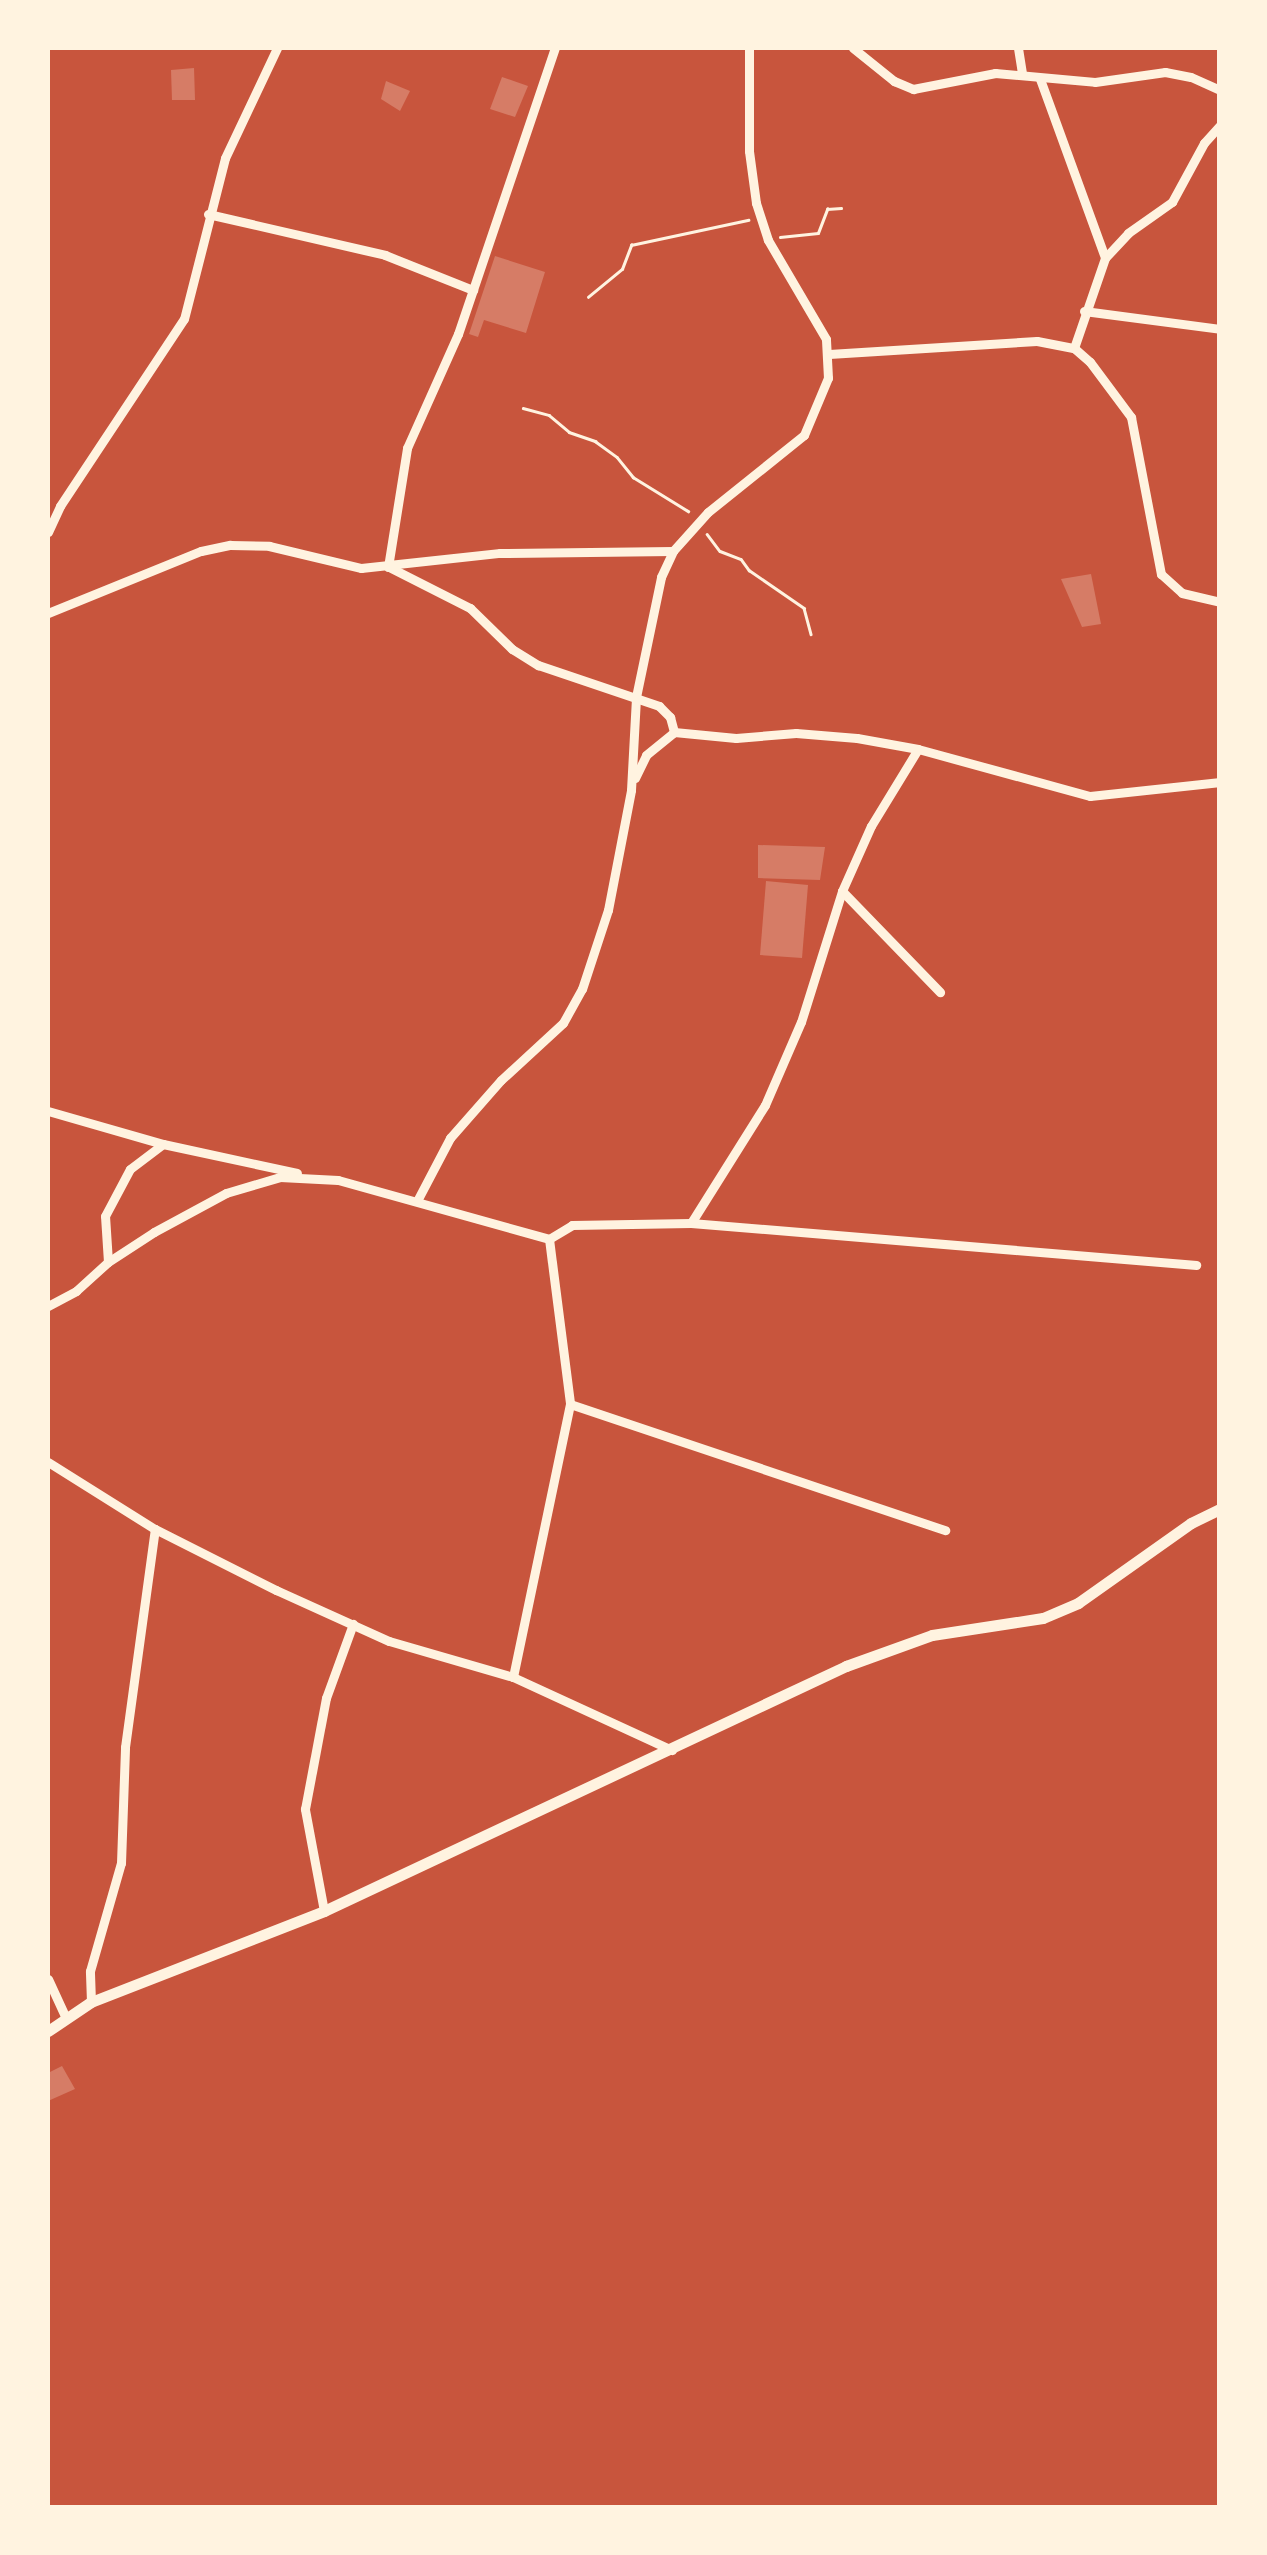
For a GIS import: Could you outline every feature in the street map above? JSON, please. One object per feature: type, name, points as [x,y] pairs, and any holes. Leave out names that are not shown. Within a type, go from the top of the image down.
[{"type":"street","points":[[48,532],[60,506],[184,319],[225,158],[277,48]]},
{"type":"street","points":[[388,567],[407,448],[473,290],[555,48]]},
{"type":"street","points":[[418,1199],[450,1138],[501,1080],[563,1023],[582,989],[608,910],[631,790],[636,697],[661,577],[672,551],[708,512],[804,434],[821,403],[829,354],[820,324],[772,247],[760,217],[749,152],[749,48]]},
{"type":"street","points":[[853,48],[894,82],[913,89],[995,73],[1095,82],[1164,72],[1191,76],[1220,90]]},
{"type":"street","points":[[1018,48],[1022,74]]},
{"type":"street","points":[[1040,79],[1104,258]]},
{"type":"street","points":[[1074,348],[1104,258],[1128,233],[1172,202],[1204,143],[1220,125]]},
{"type":"street","points":[[208,214],[386,255],[473,290]]},
{"type":"street","points":[[1084,311],[1220,329]]},
{"type":"street","points":[[829,354],[1037,342],[1074,348],[1090,362],[1131,417],[1161,574],[1182,592],[1220,602]]},
{"type":"street","points":[[48,613],[201,551],[230,545],[269,546],[361,568],[500,553],[672,551]]},
{"type":"street","points":[[388,567],[470,608],[512,649],[538,665],[659,706],[670,717],[674,732]]},
{"type":"street","points":[[631,790],[646,756],[674,732],[736,738],[796,733],[918,749],[1090,796],[1220,782]]},
{"type":"street","points":[[691,1223],[765,1106],[784,1066],[842,891],[871,826],[918,749]]},
{"type":"street","points":[[842,891],[940,992]]},
{"type":"street","points":[[48,1111],[163,1144],[418,1199],[550,1239],[572,1225],[691,1223],[1112,1261],[1196,1264]]},
{"type":"street","points":[[108,1262],[105,1216],[130,1168],[163,1144]]},
{"type":"street","points":[[48,1306],[76,1292],[108,1262],[226,1193],[280,1177],[310,1176]]},
{"type":"street","points":[[512,1677],[570,1404],[550,1239]]},
{"type":"street","points":[[570,1404],[945,1530]]},
{"type":"street","points":[[48,1462],[155,1529],[354,1624],[389,1640],[512,1677],[672,1750]]},
{"type":"street","points":[[48,2031],[90,2002],[324,1911],[898,1646],[932,1635],[1042,1618],[1078,1604],[1168,1538],[1220,1508]]},
{"type":"street","points":[[90,2002],[90,1971],[121,1863],[125,1747],[155,1529]]},
{"type":"street","points":[[324,1911],[305,1808],[326,1698],[354,1624]]},
{"type":"street","points":[[48,1980],[66,2016]]},
{"type":"path","points":[[772,247],[776,238],[818,233],[827,208],[841,208]]},
{"type":"path","points":[[588,297],[622,268],[631,245],[760,217]]},
{"type":"path","points":[[523,408],[549,415],[569,432],[595,441],[618,457],[633,477],[681,503],[698,522]]},
{"type":"path","points":[[708,512],[706,533],[712,542],[731,558],[742,558],[749,570],[804,608],[811,634]]},
{"type":"building","points":[[194,68],[195,100],[172,100],[171,70]]},
{"type":"building","points":[[502,77],[528,86],[515,117],[490,109]]},
{"type":"building","points":[[386,81],[410,91],[400,111],[381,99]]},
{"type":"building","points":[[495,256],[545,272],[526,333],[484,320],[478,337],[469,334]]},
{"type":"building","points":[[1091,574],[1101,624],[1082,627],[1061,579]]},
{"type":"building","points":[[758,845],[825,847],[820,880],[758,878]]},
{"type":"building","points":[[766,881],[808,885],[802,958],[760,955]]},
{"type":"building","points":[[62,2066],[75,2089],[48,2101],[48,2073]]}]
